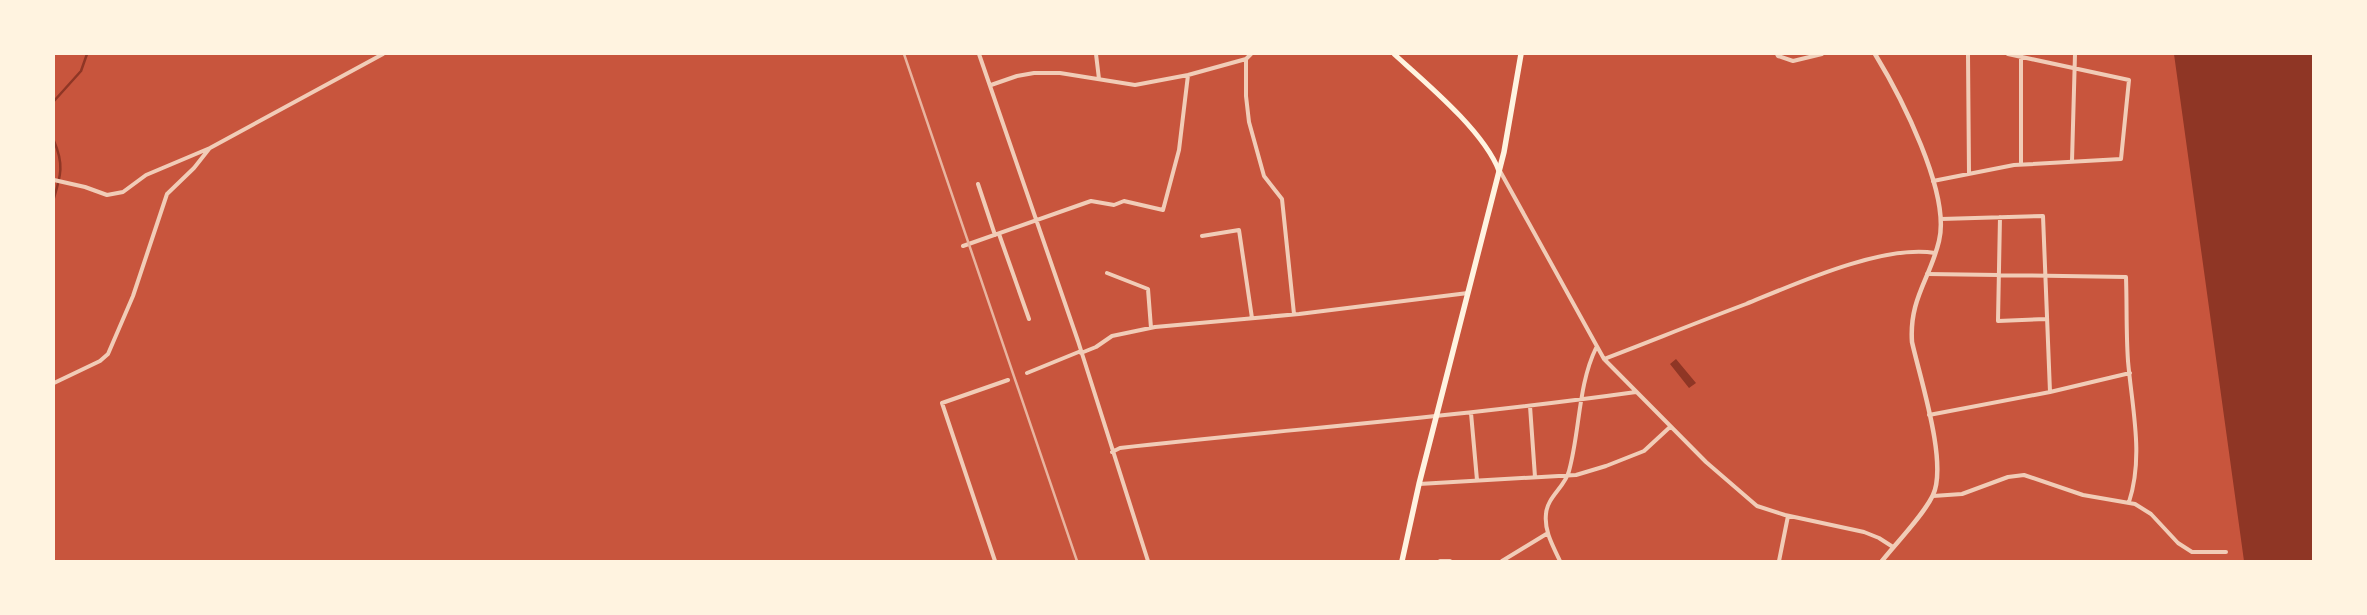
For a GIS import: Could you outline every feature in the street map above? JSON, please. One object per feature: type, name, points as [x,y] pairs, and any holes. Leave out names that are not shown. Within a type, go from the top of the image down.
[{"type":"highway","points":[[1402,561],[1419,484],[1500,171],[1511,120],[1520,54]]},
{"type":"main road","points":[[1394,54],[1460,116],[1492,157],[1500,171]]},
{"type":"street","points":[[54,180],[85,187],[107,195],[123,192],[146,175],[210,148],[383,54]]},
{"type":"street","points":[[979,54],[1037,220],[1148,561]]},
{"type":"street","points":[[1096,54],[1099,79]]},
{"type":"street","points":[[991,85],[1017,76],[1034,73],[1060,73],[1135,85],[1188,75],[1246,59],[1251,54]]},
{"type":"street","points":[[1777,54],[1793,61],[1822,54]]},
{"type":"street","points":[[1875,54],[1888,75],[1908,117],[1934,181],[1941,219],[1940,240],[1913,310],[1911,327],[1912,342],[1929,415],[1938,466],[1937,484],[1933,496],[1882,561]]},
{"type":"street","points":[[1968,54],[1969,174]]},
{"type":"street","points":[[1934,181],[2021,165],[2121,159],[2128,80],[2021,55],[2008,54]]},
{"type":"street","points":[[2072,161],[2075,54]]},
{"type":"street","points":[[2021,55],[2021,165]]},
{"type":"street","points":[[1246,59],[1246,96],[1249,122],[1264,176],[1282,199],[1294,314]]},
{"type":"street","points":[[963,246],[1091,201],[1114,205],[1124,200],[1163,210],[1179,150],[1188,75]]},
{"type":"street","points":[[54,382],[100,361],[108,354],[133,296],[167,194],[194,168],[210,148]]},
{"type":"street","points":[[1500,171],[1596,348],[1604,359],[1706,462],[1757,506],[1788,516],[1864,532],[1879,538],[1893,547]]},
{"type":"street","points":[[978,184],[1029,319]]},
{"type":"street","points":[[1941,219],[2043,216],[2050,392]]},
{"type":"street","points":[[2000,217],[1998,321],[2046,320]]},
{"type":"street","points":[[1202,236],[1239,230],[1252,318]]},
{"type":"street","points":[[1604,359],[1818,275],[1889,254],[1918,250],[1935,253]]},
{"type":"street","points":[[1107,273],[1148,289],[1151,328]]},
{"type":"street","points":[[1927,274],[2126,277],[2130,373],[2136,449],[2135,483],[2129,502]]},
{"type":"street","points":[[1027,373],[1096,347],[1112,336],[1151,328],[1294,314],[1468,293]]},
{"type":"street","points":[[1560,561],[1548,532],[1546,509],[1567,476],[1591,357],[1596,348]]},
{"type":"street","points":[[1929,415],[2050,392],[2130,373]]},
{"type":"street","points":[[995,561],[942,403],[1008,380]]},
{"type":"street","points":[[1112,452],[1120,448],[1251,433],[1436,417],[1636,392]]},
{"type":"street","points":[[1530,406],[1534,478]]},
{"type":"street","points":[[1471,413],[1477,480]]},
{"type":"street","points":[[1419,484],[1567,476],[1606,466],[1644,451],[1670,427]]},
{"type":"street","points":[[1933,496],[1962,494],[2008,477],[2024,475],[2083,495],[2129,502],[2151,514],[2178,543],[2192,552],[2226,552]]},
{"type":"street","points":[[1779,561],[1788,516]]},
{"type":"street","points":[[1502,561],[1548,532]]},
{"type":"street","points":[[1440,561],[1450,561]]},
{"type":"shaded area","points":[[2174,54],[2313,54],[2313,561],[2244,561]]},
{"type":"shaded area","points":[[1676,359],[1696,383],[1689,388],[1670,364]]},
{"type":"waterway","points":[[54,101],[81,71],[87,54]]},
{"type":"waterway","points":[[54,141],[60,163],[54,198]]},
{"type":"railway","points":[[904,54],[1077,561]]}]
